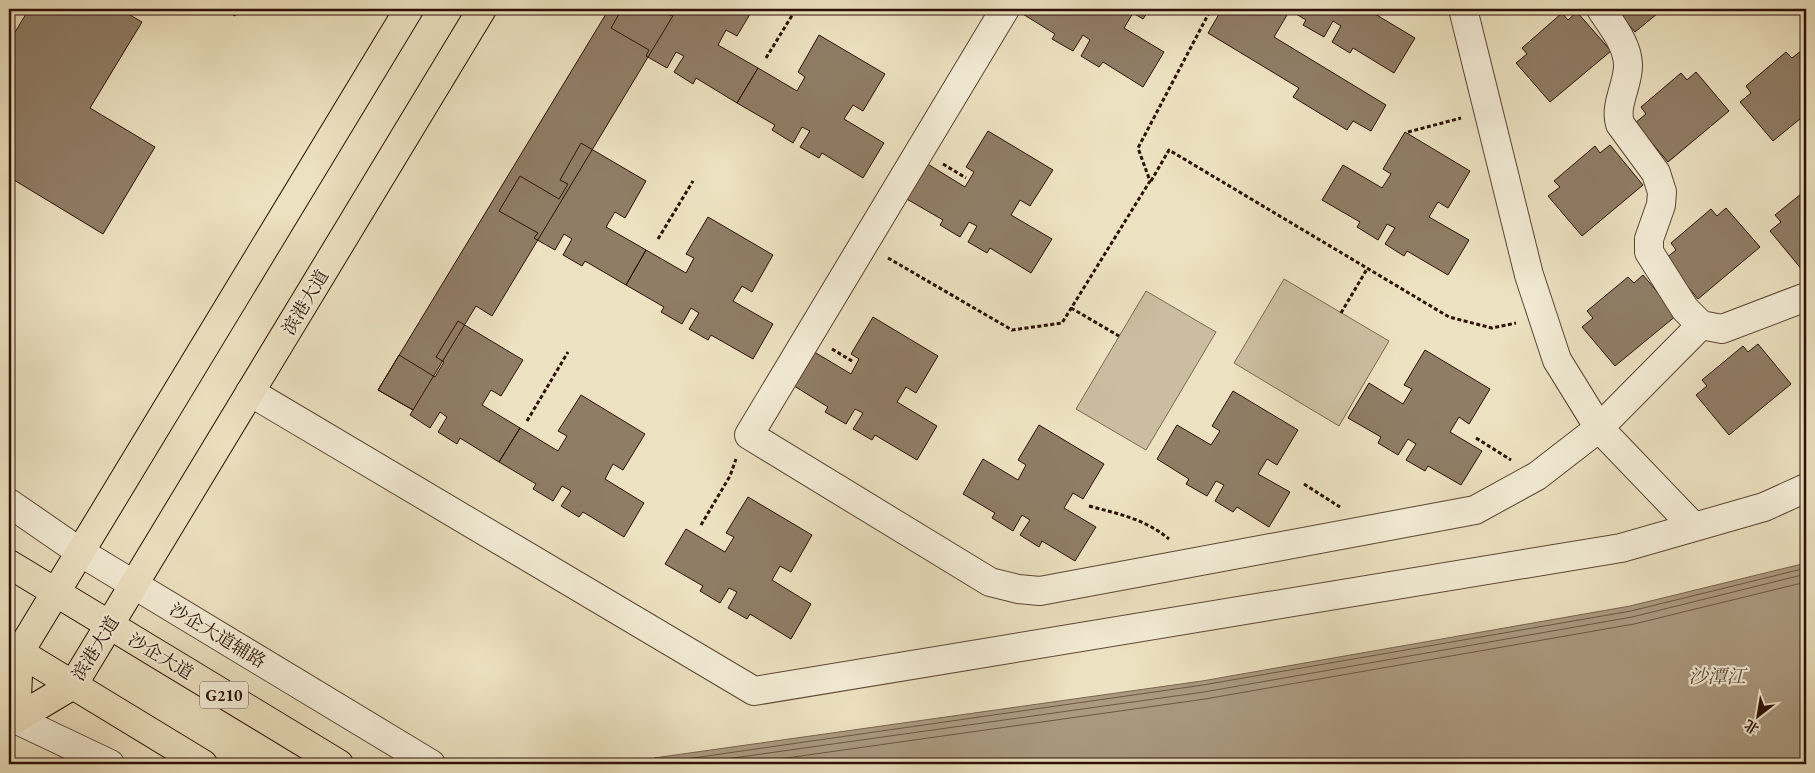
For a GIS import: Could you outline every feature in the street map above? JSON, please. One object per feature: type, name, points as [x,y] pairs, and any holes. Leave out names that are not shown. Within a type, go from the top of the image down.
[{"type":"main road","points":[[12,717],[14,650],[56,593],[409,9]]},
{"type":"main road","name":"滨港大道","points":[[12,717],[73,685],[482,9]]},
{"type":"main road","name":"沙企大道","points":[[9,564],[339,764]]},
{"type":"main road","points":[[14,650],[204,764]]},
{"type":"street","points":[[1005,9],[749,435],[990,582],[1018,589],[1040,591],[1475,510],[1537,476],[1600,428],[1702,325]]},
{"type":"street","points":[[1463,9],[1529,275],[1557,360],[1600,428],[1694,527]]},
{"type":"street","points":[[1601,9],[1625,50],[1628,65],[1617,115],[1620,124],[1656,173],[1662,192],[1661,205],[1648,239],[1649,252],[1685,309],[1702,325],[1722,329],[1806,297]]},
{"type":"street","points":[[250,392],[754,691],[1621,548],[1764,506],[1806,488]]},
{"type":"street","name":"沙企大道辅路","points":[[9,503],[80,552],[430,764]]},
{"type":"street","points":[[12,717],[110,764]]},
{"type":"path","points":[[766,58],[796,9]]},
{"type":"path","points":[[1150,181],[1138,148],[1211,9]]},
{"type":"path","points":[[1408,132],[1488,110]]},
{"type":"path","points":[[864,244],[1012,330],[1062,323],[1169,150],[1448,317],[1492,328],[1543,317]]},
{"type":"path","points":[[658,239],[693,181]]},
{"type":"path","points":[[1342,312],[1367,268]]},
{"type":"path","points":[[1071,308],[1119,336]]},
{"type":"path","points":[[527,421],[568,352]]},
{"type":"path","points":[[1476,438],[1537,476]]},
{"type":"path","points":[[701,525],[730,476],[738,454]]},
{"type":"path","points":[[1089,506],[1130,517],[1155,528],[1175,544],[1188,563]]},
{"type":"shaded area","points":[[1284,279],[1389,341],[1339,426],[1234,363]]},
{"type":"shaded area","points":[[1146,291],[1216,332],[1146,450],[1076,409]]},
{"type":"water","name":"沙潭江","points":[[1806,563],[1806,764],[649,764],[654,758],[1202,681],[1630,606]]},
{"type":"building","points":[[29,9],[120,9],[142,22],[90,108],[155,147],[103,234],[9,177],[9,42]]},
{"type":"building","points":[[223,9],[239,9],[235,16]]},
{"type":"building","points":[[609,9],[677,9],[492,316],[476,306],[413,410],[378,390]]},
{"type":"building","points":[[622,9],[658,9],[671,16],[675,9],[753,9],[737,36],[726,30],[718,45],[758,68],[737,103],[696,78],[693,84],[674,72],[684,56],[676,52],[667,68],[646,56],[649,50],[611,28]]},
{"type":"building","points":[[1019,9],[1150,9],[1143,19],[1133,13],[1124,28],[1164,52],[1143,87],[1103,62],[1099,67],[1081,56],[1090,40],[1083,35],[1073,51],[1052,39],[1055,34],[1018,11]]},
{"type":"building","points":[[1222,9],[1290,10],[1274,37],[1386,105],[1371,131],[1353,121],[1347,130],[1293,97],[1299,88],[1208,33]]},
{"type":"building","points":[[1288,9],[1378,9],[1375,14],[1415,38],[1394,73],[1353,48],[1350,53],[1332,42],[1341,26],[1333,21],[1324,37],[1303,25],[1306,20]]},
{"type":"building","points":[[1615,9],[1663,9],[1635,32]]},
{"type":"building","points":[[1577,12],[1611,51],[1550,102],[1516,63],[1527,54],[1522,48],[1562,13],[1568,20]]},
{"type":"building","points":[[819,35],[885,74],[863,111],[853,105],[844,119],[884,143],[863,178],[822,153],[819,158],[800,147],[810,131],[802,127],[793,143],[772,130],[775,125],[737,103],[758,68],[797,91],[805,77],[798,72]]},
{"type":"building","points":[[1801,51],[1806,57],[1806,114],[1773,141],[1740,102],[1751,93],[1746,86],[1786,52],[1792,58]]},
{"type":"building","points":[[1696,72],[1729,111],[1668,162],[1635,123],[1646,114],[1641,107],[1681,73],[1687,80]]},
{"type":"building","points":[[988,131],[1053,170],[1030,206],[1020,200],[1011,215],[1052,239],[1031,273],[990,248],[987,253],[968,242],[977,226],[969,222],[960,237],[940,225],[943,220],[905,198],[926,163],[965,187],[974,172],[966,167]]},
{"type":"building","points":[[1405,132],[1470,171],[1448,208],[1438,202],[1429,217],[1469,240],[1448,275],[1407,251],[1404,256],[1385,244],[1395,228],[1387,224],[1378,240],[1357,227],[1360,222],[1322,200],[1343,165],[1382,188],[1391,174],[1383,169]]},
{"type":"building","points":[[581,143],[646,181],[625,218],[615,212],[606,227],[646,250],[626,285],[585,261],[582,266],[563,255],[572,239],[564,234],[555,250],[534,238],[538,233],[499,211],[520,176],[559,199],[568,184],[560,180]]},
{"type":"building","points":[[1610,145],[1643,185],[1582,236],[1548,196],[1560,187],[1554,181],[1595,146],[1600,153]]},
{"type":"building","points":[[1806,190],[1806,268],[1803,271],[1770,231],[1781,222],[1775,215]]},
{"type":"building","points":[[1726,208],[1760,247],[1698,299],[1665,259],[1676,250],[1671,243],[1711,209],[1717,216]]},
{"type":"building","points":[[708,217],[773,255],[752,292],[742,286],[733,301],[773,324],[753,359],[711,335],[708,340],[689,329],[699,313],[691,308],[682,324],[661,312],[664,307],[626,285],[646,250],[686,273],[694,258],[686,254]]},
{"type":"building","points":[[1643,275],[1677,315],[1615,366],[1582,327],[1593,318],[1587,311],[1628,277],[1634,283]]},
{"type":"building","points":[[873,317],[938,356],[916,393],[906,387],[897,402],[937,426],[917,460],[875,435],[872,440],[853,429],[863,413],[855,409],[846,424],[825,412],[828,407],[791,384],[811,350],[851,374],[859,359],[851,354]]},
{"type":"building","points":[[458,321],[523,360],[501,396],[491,390],[482,405],[520,428],[499,462],[460,438],[457,444],[438,432],[447,417],[440,412],[430,428],[410,415],[413,410],[378,390],[399,355],[435,377],[444,362],[436,357]]},
{"type":"building","points":[[1758,344],[1791,384],[1729,435],[1696,395],[1707,386],[1702,380],[1743,346],[1748,352]]},
{"type":"building","points":[[1425,350],[1490,389],[1469,424],[1459,417],[1450,432],[1482,451],[1461,485],[1428,466],[1425,471],[1406,460],[1416,444],[1408,439],[1398,455],[1378,443],[1381,437],[1348,418],[1369,383],[1403,404],[1412,389],[1404,385]]},
{"type":"building","points":[[1233,391],[1298,430],[1277,465],[1267,459],[1258,474],[1290,492],[1269,527],[1237,507],[1233,512],[1215,501],[1224,485],[1216,481],[1207,496],[1186,484],[1189,479],[1157,459],[1177,425],[1211,445],[1220,431],[1212,426]]},
{"type":"building","points":[[581,395],[645,434],[623,470],[613,464],[605,479],[644,503],[624,537],[583,512],[579,517],[561,506],[571,491],[562,486],[553,501],[533,489],[536,484],[499,462],[520,428],[558,451],[567,436],[558,431]]},
{"type":"building","points":[[1039,425],[1104,464],[1083,499],[1073,493],[1064,508],[1096,527],[1075,561],[1042,541],[1039,547],[1020,535],[1030,520],[1022,515],[1013,531],[992,518],[995,513],[963,494],[983,459],[1018,480],[1026,465],[1018,460]]},
{"type":"building","points":[[748,497],[812,535],[791,572],[780,566],[772,580],[811,604],[791,639],[750,614],[747,619],[728,608],[737,592],[729,588],[720,603],[700,591],[703,586],[665,564],[686,529],[725,552],[734,537],[726,533]]}]
